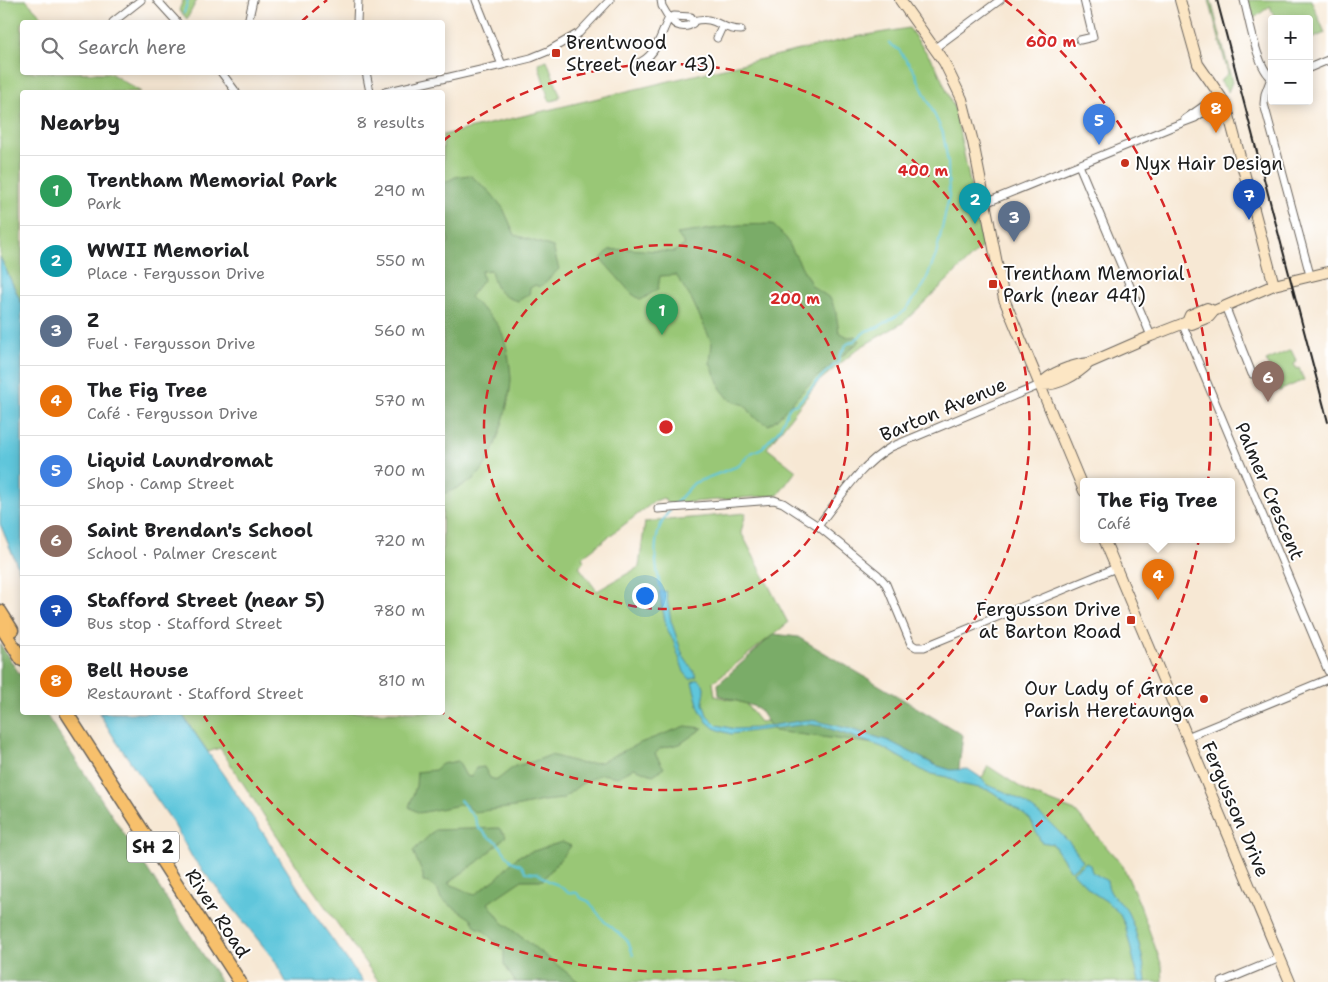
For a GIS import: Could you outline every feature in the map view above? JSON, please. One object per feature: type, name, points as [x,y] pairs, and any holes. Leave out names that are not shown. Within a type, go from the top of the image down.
[{"type":"highway","points":[[0,611],[20,643]]},
{"type":"highway","points":[[0,625],[20,657]]},
{"type":"highway","name":"River Road","points":[[59,715],[231,982]]},
{"type":"highway","name":"River Road","points":[[68,715],[240,982]]},
{"type":"main road","points":[[900,0],[935,48],[954,79],[962,99],[970,128],[1004,299],[1080,481]]},
{"type":"main road","points":[[1180,0],[1198,64],[1229,115],[1274,285]]},
{"type":"main road","points":[[1205,112],[1219,109],[1229,115]]},
{"type":"main road","points":[[1040,385],[1046,378],[1078,364],[1089,363],[1185,323],[1190,315],[1207,308],[1214,310],[1274,285],[1328,272]]},
{"type":"main road","name":"Fergusson Drive","points":[[1106,543],[1290,982]]},
{"type":"street","points":[[116,20],[141,0]]},
{"type":"street","points":[[157,0],[175,20]]},
{"type":"street","points":[[248,20],[253,0]]},
{"type":"street","points":[[357,20],[358,0]]},
{"type":"street","points":[[476,0],[502,65]]},
{"type":"street","points":[[394,90],[532,58],[572,38],[610,0]]},
{"type":"street","points":[[661,0],[662,6],[670,18]]},
{"type":"street","points":[[935,48],[1000,0]]},
{"type":"street","points":[[1080,40],[1093,37],[1084,0]]},
{"type":"street","points":[[1244,0],[1260,60],[1268,75]]},
{"type":"street","points":[[636,64],[644,61],[653,53],[670,18],[674,16],[691,17],[693,21],[710,19],[732,30],[741,30]]},
{"type":"street","points":[[717,38],[722,26]]},
{"type":"street","points":[[1313,66],[1328,60]]},
{"type":"street","points":[[223,75],[234,90]]},
{"type":"street","points":[[367,75],[370,90]]},
{"type":"street","points":[[1268,86],[1264,94],[1264,104],[1281,172],[1286,179],[1310,275]]},
{"type":"street","points":[[1174,126],[1215,98],[1220,98]]},
{"type":"street","points":[[985,203],[1195,118],[1205,112],[1220,98]]},
{"type":"street","points":[[1078,165],[1150,336]]},
{"type":"street","points":[[1225,306],[1252,374]]},
{"type":"street","name":"Palmer Crescent","points":[[1185,323],[1328,671]]},
{"type":"street","name":"Barton Avenue","points":[[818,526],[866,465],[877,455],[891,447],[1040,385]]},
{"type":"street","points":[[658,509],[774,500],[783,503],[818,526],[878,575],[891,594],[911,644],[916,647],[924,647],[1116,568]]},
{"type":"street","points":[[1188,737],[1328,679]]},
{"type":"street","points":[[1222,982],[1280,958]]},
{"type":"green space","points":[[0,0],[26,0],[45,20],[20,20],[20,75],[113,75],[138,90],[20,90],[20,300],[0,257]]},
{"type":"green space","points":[[183,0],[197,0],[187,19],[179,10]]},
{"type":"green space","points":[[1209,0],[1211,0],[1232,82],[1228,92],[1220,81],[1228,73]]},
{"type":"green space","points":[[1248,0],[1311,0],[1325,33],[1313,38],[1313,15],[1273,15],[1270,6],[1253,19]]},
{"type":"green space","points":[[909,28],[936,66],[955,110],[983,246],[904,322],[859,348],[818,382],[767,448],[796,471],[778,495],[669,504],[663,498],[655,501],[582,557],[584,561],[579,567],[597,591],[639,567],[645,522],[746,513],[741,532],[788,623],[713,682],[715,696],[745,703],[760,722],[813,716],[959,772],[982,778],[988,766],[1029,793],[1075,811],[1123,866],[1140,905],[1162,966],[1163,982],[379,982],[304,877],[220,748],[208,752],[182,715],[445,715],[445,135],[855,37]]},
{"type":"green space","points":[[547,60],[560,95],[558,99],[552,101],[549,100],[538,63]]},
{"type":"green space","points":[[470,175],[490,192],[503,208],[515,235],[553,247],[559,269],[540,287],[535,285],[530,288],[529,294],[518,301],[506,297],[499,291],[491,270],[481,271],[483,280],[470,297],[493,319],[502,332],[509,361],[510,390],[501,429],[485,466],[471,481],[445,493],[445,248],[449,241],[445,231],[445,183],[455,177]]},
{"type":"green space","points":[[772,224],[786,238],[812,286],[831,299],[836,313],[839,332],[848,337],[856,336],[860,341],[808,385],[777,419],[769,425],[755,418],[745,405],[730,400],[721,389],[710,363],[712,343],[692,300],[676,275],[660,276],[658,289],[641,300],[632,294],[601,259],[609,250],[628,249],[673,252],[685,245],[677,234],[739,225]]},
{"type":"green space","points":[[1291,350],[1297,362],[1294,364],[1296,369],[1299,368],[1304,380],[1279,391],[1274,379],[1276,378],[1274,372],[1271,373],[1266,361]]},
{"type":"green space","points":[[774,634],[798,637],[963,735],[958,776],[924,759],[876,744],[774,731],[758,708],[719,695],[718,684]]},
{"type":"green space","points":[[0,644],[20,675],[20,715],[46,715],[221,982],[0,982]]},
{"type":"green space","points":[[685,726],[703,728],[680,744],[661,748],[655,754],[664,768],[653,775],[634,768],[618,777],[601,774],[581,784],[562,799],[515,807],[474,812],[465,804],[419,813],[409,807],[416,786],[417,772],[435,770],[442,764],[458,761],[466,776],[471,777],[476,768],[484,767],[490,778],[497,780],[515,766],[551,755],[583,764],[601,762],[640,743]]},
{"type":"green space","points":[[499,828],[506,836],[483,858],[448,883],[474,895],[497,878],[518,856],[562,842],[571,846],[543,880],[522,880],[488,903],[502,922],[579,982],[515,982],[504,964],[504,951],[483,930],[476,927],[471,919],[441,899],[438,890],[423,882],[423,875],[413,851],[435,830]]},
{"type":"water","points":[[0,257],[20,300],[20,572],[0,524]]},
{"type":"water","points":[[666,591],[671,621],[683,656],[697,676],[690,679],[684,672],[673,640],[667,630],[659,592]]},
{"type":"water","points":[[698,679],[703,684],[705,691],[703,703],[707,715],[717,725],[735,729],[756,728],[806,720],[816,721],[889,741],[935,765],[951,770],[968,769],[980,777],[987,785],[1022,801],[1048,821],[1070,843],[1083,861],[1071,871],[1053,844],[1041,842],[1030,819],[989,790],[960,784],[947,777],[927,773],[882,747],[822,726],[808,724],[731,734],[714,728],[707,722],[699,708],[692,682]]},
{"type":"water","points":[[100,715],[182,715],[264,834],[317,918],[363,982],[286,982],[275,961],[192,857],[172,821],[116,741]]},
{"type":"water","points":[[1086,862],[1090,865],[1092,872],[1107,881],[1110,892],[1128,913],[1140,947],[1146,982],[1139,982],[1125,925],[1119,913],[1092,892],[1073,872]]},
{"type":"waterway","points":[[184,13],[188,0]]},
{"type":"waterway","points":[[673,506],[694,483],[738,466],[751,453],[762,448],[779,430],[790,406],[797,404],[823,375],[838,362],[839,356],[847,344],[866,331],[878,327],[905,311],[924,285],[936,255],[949,197],[948,163],[943,133],[914,71],[899,50],[889,43]]},
{"type":"waterway","points":[[662,593],[657,571],[657,539],[659,529],[670,510]]},
{"type":"waterway","points":[[460,800],[474,817],[479,829],[497,842],[511,861],[521,865],[526,872],[537,873],[568,892],[577,893],[581,898],[588,901],[604,921],[628,941],[633,955]]},
{"type":"railway","points":[[1217,0],[1328,422]]},
{"type":"place","name":"Brentwood Street (near 43)","points":[[556,53]]},
{"type":"place","name":"Bell House","points":[[1216,133]]},
{"type":"place","name":"Liquid Laundromat","points":[[1099,145]]},
{"type":"place","name":"Nyx Hair Design","points":[[1125,163]]},
{"type":"place","name":"Stafford Street (near 5)","points":[[1249,220]]},
{"type":"place","name":"WWII Memorial","points":[[975,224]]},
{"type":"place","name":"Z","points":[[1014,242]]},
{"type":"place","name":"Trentham Memorial Park (near 441)","points":[[993,284]]},
{"type":"place","name":"Trentham Memorial Park","points":[[662,335]]},
{"type":"place","name":"Saint Brendan's School","points":[[1268,402]]},
{"type":"place","name":"The Fig Tree","points":[[1158,600]]},
{"type":"place","name":"Fergusson Drive at Barton Road","points":[[1131,620]]},
{"type":"place","name":"Our Lady of Grace Parish Heretaunga","points":[[1204,699]]}]
